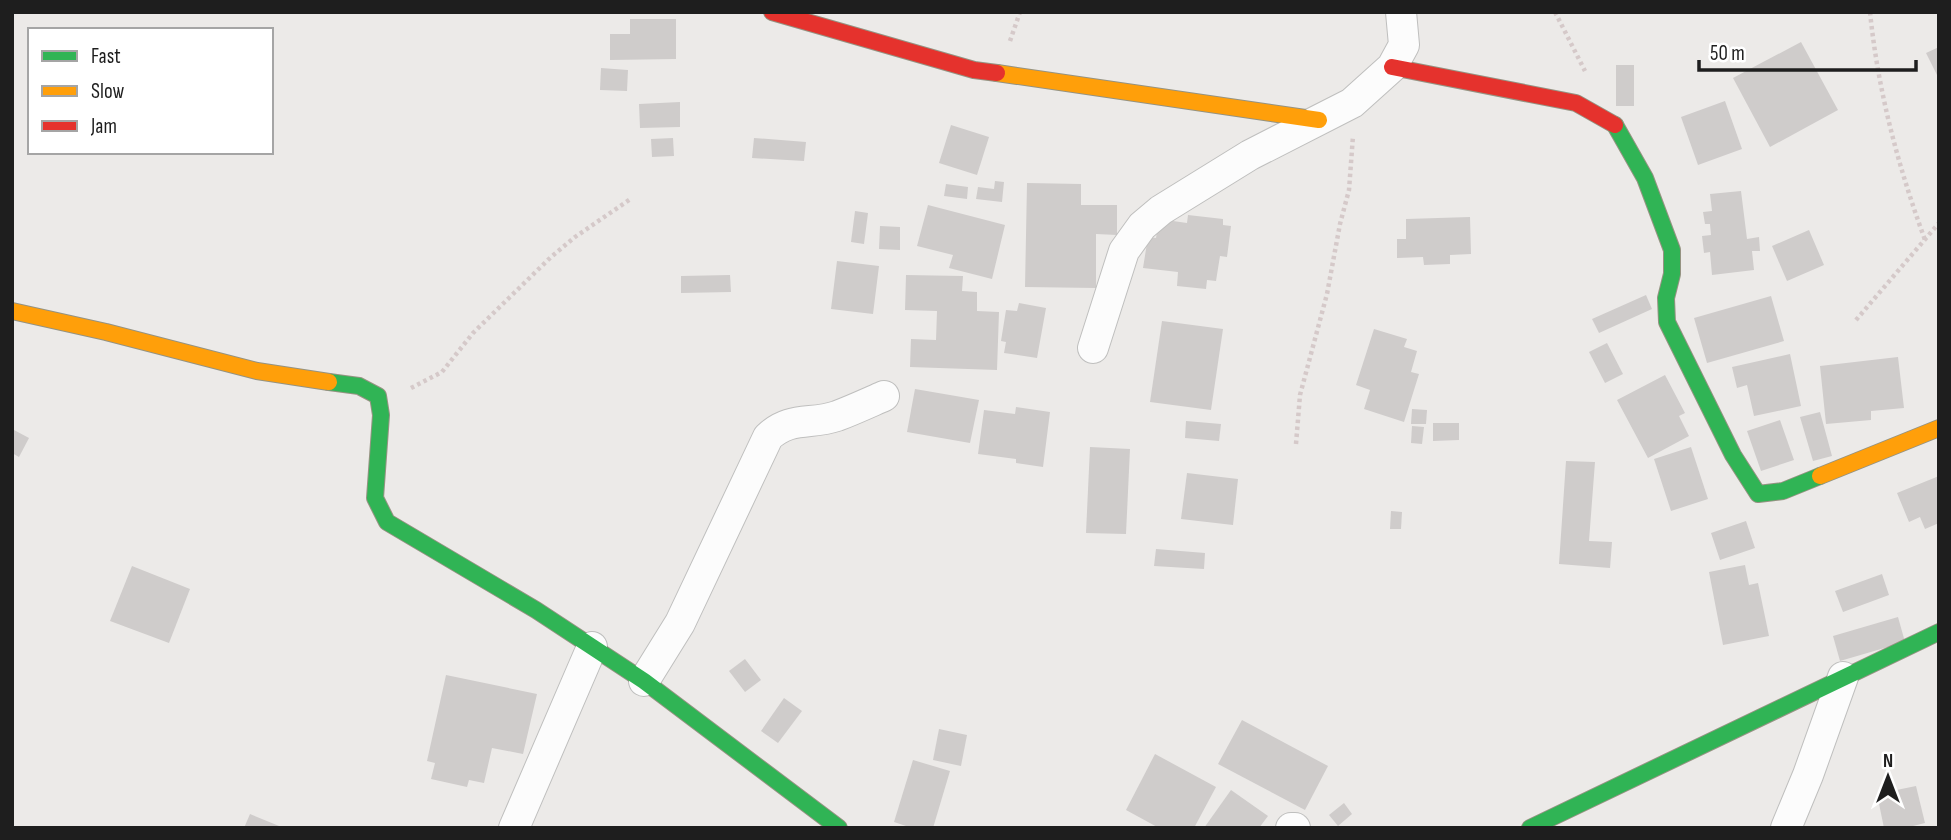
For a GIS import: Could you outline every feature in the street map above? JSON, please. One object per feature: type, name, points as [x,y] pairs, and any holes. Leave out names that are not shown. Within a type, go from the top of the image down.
[{"type":"street","points":[[772,12],[974,70],[1319,120]]},
{"type":"street","points":[[1093,348],[1124,251],[1142,226],[1161,210],[1250,155],[1352,103],[1392,67],[1404,45],[1401,12]]},
{"type":"street","points":[[1392,67],[1576,103],[1616,126],[1645,178],[1672,250],[1672,274],[1666,298],[1667,323],[1733,455],[1758,494],[1783,491],[1939,428]]},
{"type":"street","points":[[12,312],[106,332],[257,371],[359,386],[372,391],[380,399],[382,412],[375,464],[375,501],[387,522],[536,610],[644,681],[839,828]]},
{"type":"street","points":[[644,681],[680,622],[768,437],[778,428],[797,422],[834,417],[884,396]]},
{"type":"street","points":[[1530,828],[1939,632]]},
{"type":"street","points":[[514,828],[592,647]]},
{"type":"street","points":[[1786,828],[1843,677]]},
{"type":"path","points":[[1870,12],[1875,62],[1890,126],[1905,184],[1925,240]]},
{"type":"path","points":[[1296,444],[1300,395],[1328,294],[1349,190],[1354,150],[1352,103]]},
{"type":"path","points":[[380,399],[421,385],[442,372],[473,333],[551,257],[632,198]]},
{"type":"path","points":[[1856,320],[1939,223]]},
{"type":"building","points":[[630,19],[676,19],[676,59],[610,60],[610,34],[630,34]]},
{"type":"building","points":[[1801,42],[1838,110],[1770,147],[1733,78]]},
{"type":"building","points":[[1939,47],[1939,79],[1926,53]]},
{"type":"building","points":[[1616,65],[1634,65],[1634,106],[1616,106]]},
{"type":"building","points":[[601,68],[628,70],[627,91],[600,90]]},
{"type":"building","points":[[1725,101],[1742,149],[1698,165],[1681,117]]},
{"type":"building","points":[[680,102],[680,127],[640,128],[639,104]]},
{"type":"building","points":[[951,125],[989,137],[977,175],[939,163]]},
{"type":"building","points":[[673,138],[674,156],[652,157],[651,139]]},
{"type":"building","points":[[754,138],[806,142],[804,161],[752,158]]},
{"type":"building","points":[[995,181],[1004,182],[1002,202],[976,199],[978,187],[994,189]]},
{"type":"building","points":[[1027,183],[1081,184],[1081,205],[1117,205],[1117,235],[1096,234],[1096,288],[1025,287]]},
{"type":"building","points":[[946,184],[968,187],[967,199],[944,196]]},
{"type":"building","points":[[1741,191],[1747,239],[1759,237],[1760,251],[1752,251],[1754,270],[1712,275],[1710,252],[1704,253],[1702,236],[1711,235],[1710,224],[1705,224],[1703,212],[1712,211],[1710,194]]},
{"type":"building","points":[[928,205],[1005,225],[992,279],[949,268],[953,255],[917,246]]},
{"type":"building","points":[[855,211],[868,213],[864,244],[851,242]]},
{"type":"building","points":[[1188,215],[1223,219],[1223,225],[1231,226],[1227,257],[1220,256],[1216,281],[1207,280],[1206,289],[1177,286],[1178,272],[1143,268],[1148,237],[1156,238],[1159,219],[1187,223]]},
{"type":"building","points":[[1470,217],[1471,254],[1450,255],[1450,264],[1424,265],[1423,257],[1397,258],[1397,239],[1406,239],[1406,219]]},
{"type":"building","points":[[880,226],[900,227],[900,250],[879,249]]},
{"type":"building","points":[[1809,230],[1824,265],[1787,281],[1772,246]]},
{"type":"building","points":[[837,261],[879,266],[873,314],[831,309]]},
{"type":"building","points":[[730,275],[731,292],[681,293],[681,276]]},
{"type":"building","points":[[906,275],[963,276],[962,291],[977,292],[977,311],[999,312],[997,370],[910,367],[911,339],[936,340],[937,311],[905,310]]},
{"type":"building","points":[[1646,295],[1652,309],[1599,333],[1592,319]]},
{"type":"building","points":[[1771,296],[1784,341],[1707,363],[1694,318]]},
{"type":"building","points":[[1019,303],[1046,308],[1037,358],[1004,353],[1006,342],[1001,341],[1006,310],[1017,311]]},
{"type":"building","points":[[1162,321],[1223,329],[1211,410],[1150,402]]},
{"type":"building","points":[[1374,329],[1407,339],[1404,347],[1417,351],[1411,372],[1419,374],[1404,422],[1364,409],[1370,390],[1356,385]]},
{"type":"building","points":[[1607,343],[1623,374],[1605,383],[1589,352]]},
{"type":"building","points":[[1790,354],[1801,406],[1754,416],[1747,385],[1737,388],[1732,367]]},
{"type":"building","points":[[1898,357],[1904,408],[1871,411],[1871,420],[1826,424],[1820,366]]},
{"type":"building","points":[[1665,375],[1685,413],[1679,416],[1689,436],[1648,458],[1617,400]]},
{"type":"building","points":[[915,389],[979,400],[970,443],[907,432]]},
{"type":"building","points":[[1016,407],[1050,412],[1043,467],[1016,463],[1016,459],[978,454],[984,410],[1015,414]]},
{"type":"building","points":[[1412,409],[1427,410],[1426,424],[1411,424]]},
{"type":"building","points":[[1820,412],[1832,456],[1813,461],[1800,417]]},
{"type":"building","points":[[1780,420],[1794,460],[1761,471],[1747,431]]},
{"type":"building","points":[[1186,421],[1221,424],[1219,441],[1185,438]]},
{"type":"building","points":[[1433,423],[1459,423],[1459,440],[1433,441]]},
{"type":"building","points":[[1412,426],[1424,427],[1422,444],[1411,443]]},
{"type":"building","points":[[14,430],[29,438],[19,457],[12,453]]},
{"type":"building","points":[[1090,447],[1130,449],[1126,534],[1086,533]]},
{"type":"building","points":[[1691,447],[1708,499],[1671,511],[1654,459]]},
{"type":"building","points":[[1566,461],[1595,462],[1589,541],[1612,542],[1610,568],[1559,564]]},
{"type":"building","points":[[1187,473],[1238,479],[1233,525],[1181,519]]},
{"type":"building","points":[[1939,476],[1939,523],[1925,529],[1920,517],[1909,522],[1897,493]]},
{"type":"building","points":[[1391,511],[1402,512],[1401,529],[1390,529]]},
{"type":"building","points":[[1746,521],[1755,548],[1720,560],[1711,533]]},
{"type":"building","points":[[1156,549],[1205,553],[1204,569],[1154,566]]},
{"type":"building","points":[[1745,565],[1749,585],[1758,583],[1769,636],[1723,645],[1709,572]]},
{"type":"building","points":[[132,566],[190,589],[169,643],[110,621]]},
{"type":"building","points":[[1882,574],[1889,595],[1843,612],[1835,591]]},
{"type":"building","points":[[1898,617],[1905,642],[1840,661],[1833,636]]},
{"type":"building","points":[[745,659],[761,680],[745,692],[729,671]]},
{"type":"building","points":[[446,675],[537,694],[523,754],[492,748],[484,783],[469,780],[467,787],[431,779],[435,763],[427,761]]},
{"type":"building","points":[[784,698],[802,711],[778,743],[761,731]]},
{"type":"building","points":[[1242,720],[1328,766],[1305,810],[1218,764]]},
{"type":"building","points":[[939,729],[967,735],[961,766],[933,760]]},
{"type":"building","points":[[1155,754],[1216,787],[1194,828],[1159,828],[1126,810]]},
{"type":"building","points":[[913,760],[950,771],[933,828],[912,828],[894,822]]},
{"type":"building","points":[[1916,786],[1925,823],[1905,828],[1884,828],[1877,794]]},
{"type":"building","points":[[1231,790],[1268,816],[1259,828],[1204,828]]},
{"type":"building","points":[[1344,803],[1352,814],[1338,826],[1329,815]]},
{"type":"building","points":[[250,814],[284,828],[244,828]]},
{"type":"traffic: fast","points":[[1615,125],[1645,178],[1672,250],[1672,274],[1666,298],[1667,322],[1733,455],[1758,494],[1783,491],[1820,476]]},
{"type":"traffic: fast","points":[[329,382],[359,386],[378,396],[381,415],[375,498],[387,522],[536,610],[644,681],[839,828]]},
{"type":"traffic: fast","points":[[1530,828],[1939,632]]},
{"type":"traffic: slow","points":[[997,73],[1319,120]]},
{"type":"traffic: slow","points":[[12,311],[257,371],[329,382]]},
{"type":"traffic: slow","points":[[1820,476],[1939,428]]},
{"type":"traffic: jam","points":[[772,12],[974,70],[997,73]]},
{"type":"traffic: jam","points":[[1392,67],[1576,103],[1615,125]]}]
